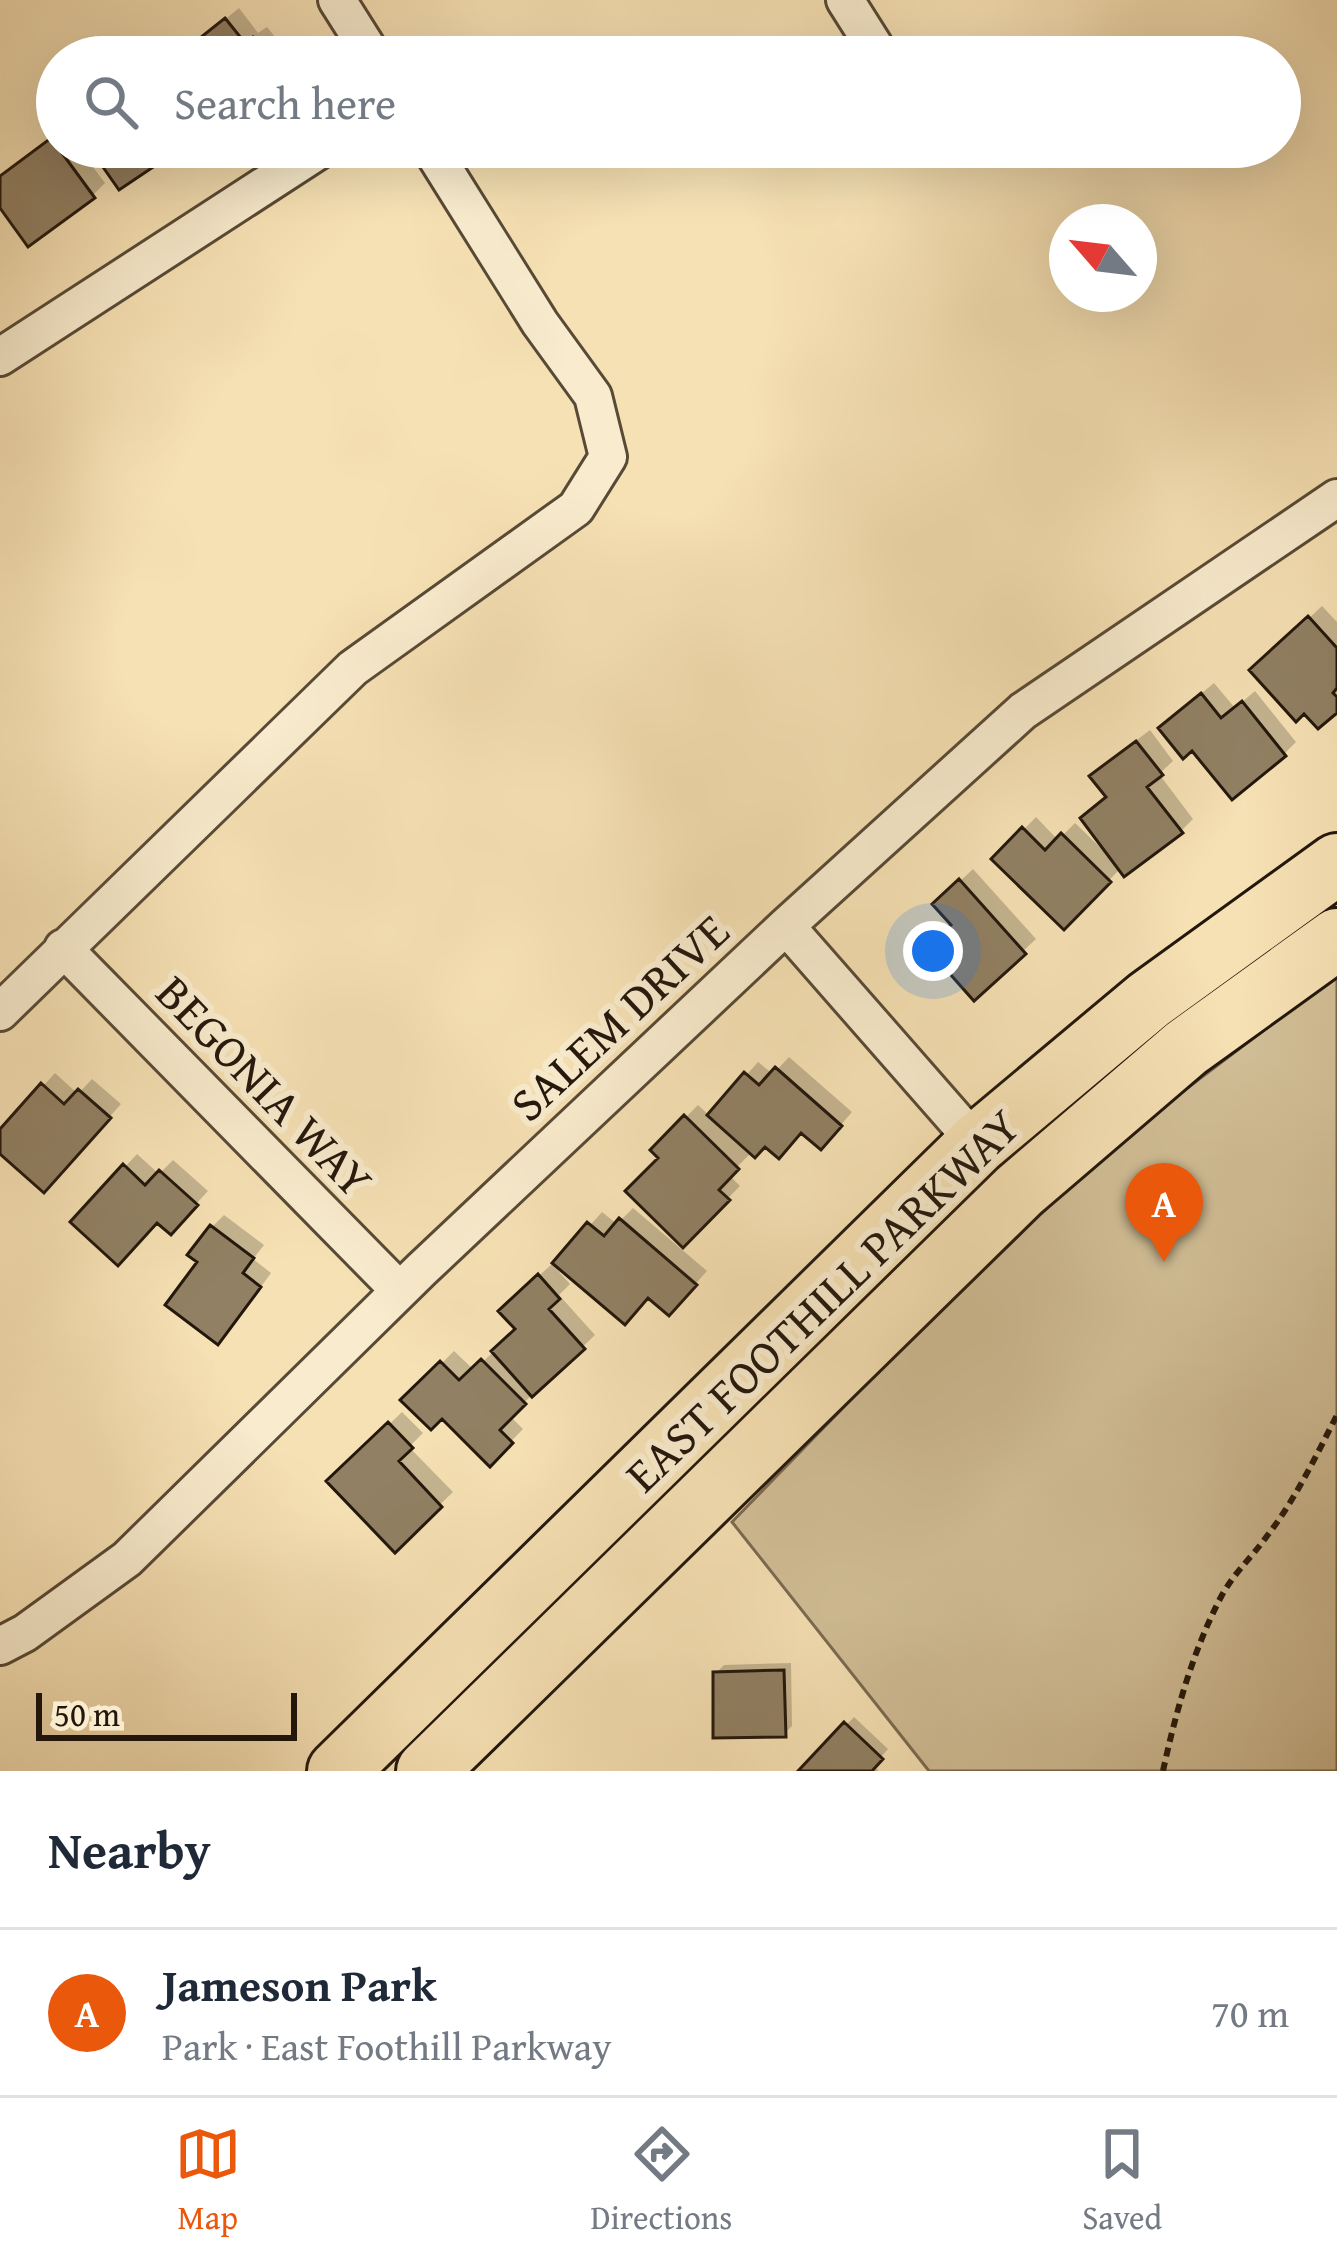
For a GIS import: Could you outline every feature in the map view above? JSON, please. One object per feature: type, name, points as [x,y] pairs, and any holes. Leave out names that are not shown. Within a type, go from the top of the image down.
[{"type":"main road","name":"EAST FOOTHILL PARKWAY","points":[[338,1771],[976,1144],[1149,1000],[1337,864]]},
{"type":"main road","name":"EAST FOOTHILL PARKWAY","points":[[427,1771],[1019,1191],[1186,1048],[1337,939]]},
{"type":"street","points":[[337,0],[360,36]]},
{"type":"street","points":[[844,0],[867,36]]},
{"type":"street","points":[[0,357],[292,168]]},
{"type":"street","points":[[0,1012],[352,668],[576,508],[608,457],[593,396],[540,322],[443,168]]},
{"type":"street","name":"SALEM DRIVE","points":[[0,1646],[127,1559],[399,1291],[786,926],[1023,711],[1337,498]]},
{"type":"street","points":[[786,926],[976,1144]]},
{"type":"street","name":"BEGONIA WAY","points":[[63,948],[399,1291]]},
{"type":"path","points":[[1163,1771],[1192,1662],[1223,1594],[1267,1537],[1337,1415]]},
{"type":"shaded area","points":[[1337,975],[1337,1771],[929,1771],[732,1522],[871,1379],[1112,1145]]},
{"type":"building","points":[[225,18],[239,36],[202,36]]},
{"type":"building","points":[[36,149],[36,168],[73,168],[95,198],[28,247],[0,208],[0,176]]},
{"type":"building","points":[[104,168],[152,168],[119,190]]},
{"type":"building","points":[[1308,616],[1337,648],[1333,693],[1337,713],[1318,729],[1304,714],[1296,722],[1249,670]]},
{"type":"building","points":[[1201,693],[1221,718],[1242,701],[1286,756],[1232,800],[1192,751],[1183,759],[1158,728]]},
{"type":"building","points":[[1136,741],[1163,775],[1147,787],[1183,833],[1124,877],[1080,818],[1106,797],[1089,776]]},
{"type":"building","points":[[1022,827],[1045,850],[1061,833],[1111,882],[1064,930],[991,859]]},
{"type":"building","points":[[959,879],[1026,954],[974,1001],[926,947],[951,925],[932,904]]},
{"type":"building","points":[[775,1067],[842,1126],[821,1150],[801,1133],[779,1159],[765,1147],[755,1158],[707,1115],[744,1072],[759,1085]]},
{"type":"building","points":[[41,1083],[64,1104],[78,1089],[111,1118],[44,1193],[0,1154],[0,1129]]},
{"type":"building","points":[[684,1115],[739,1169],[719,1190],[730,1200],[683,1248],[625,1191],[658,1158],[650,1150]]},
{"type":"building","points":[[123,1164],[145,1185],[159,1170],[198,1205],[171,1235],[157,1223],[118,1266],[70,1222]]},
{"type":"building","points":[[619,1218],[697,1285],[669,1316],[648,1298],[625,1325],[552,1263],[587,1222],[604,1236]]},
{"type":"building","points":[[210,1225],[254,1258],[243,1273],[261,1287],[218,1345],[165,1305],[197,1262],[187,1255]]},
{"type":"building","points":[[538,1274],[560,1299],[549,1309],[585,1349],[532,1397],[491,1351],[515,1329],[498,1311]]},
{"type":"building","points":[[481,1359],[526,1404],[500,1430],[513,1443],[490,1467],[442,1419],[431,1430],[400,1400],[440,1361],[459,1380]]},
{"type":"building","points":[[388,1422],[413,1448],[399,1461],[442,1507],[395,1553],[326,1481]]},
{"type":"building","points":[[784,1670],[786,1737],[713,1738],[713,1672]]},
{"type":"building","points":[[844,1722],[883,1759],[872,1771],[798,1771]]},
{"type":"place","name":"Jameson Park","points":[[1164,1262]]}]
